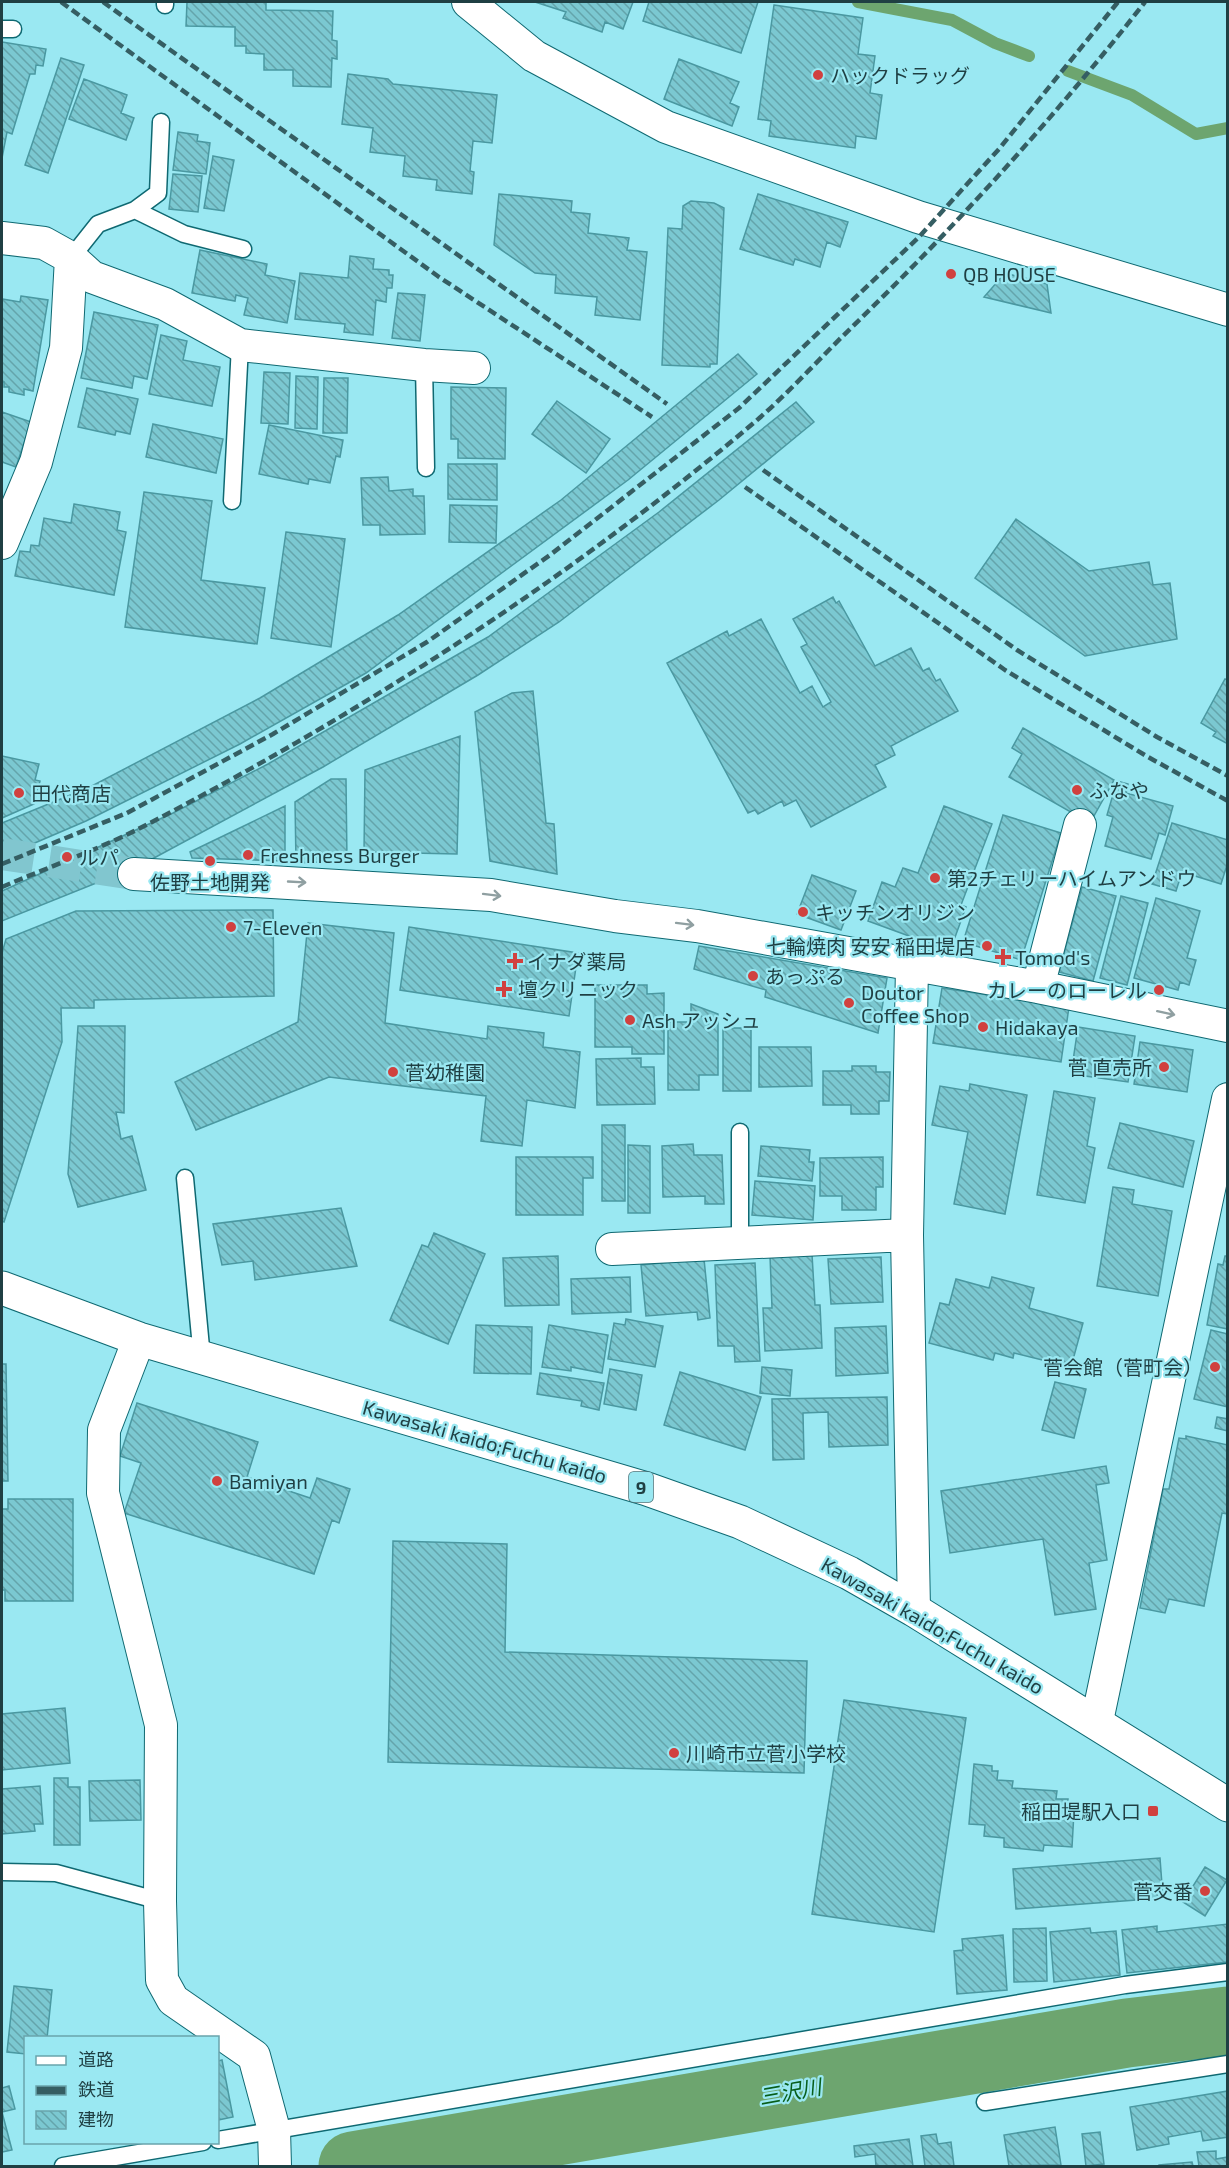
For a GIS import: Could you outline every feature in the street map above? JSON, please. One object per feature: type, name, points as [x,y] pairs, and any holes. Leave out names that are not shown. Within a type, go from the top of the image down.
[{"type":"main road","name":"Kawasaki kaido;Fuchu kaido","points":[[2,1288],[139,1339],[202,1359],[657,1492],[740,1522],[849,1573],[914,1610],[1097,1721],[1227,1805]]},
{"type":"street","points":[[483,8],[534,56],[666,127],[918,217],[1227,310]]},
{"type":"street","points":[[2,238],[44,243],[71,258],[92,277],[165,304],[240,345],[424,365],[474,368]]},
{"type":"street","points":[[3,540],[36,462],[66,348],[71,258]]},
{"type":"street","points":[[1038,987],[1080,825]]},
{"type":"street","points":[[134,874],[491,895],[615,916],[697,926],[1038,987],[1227,1026]]},
{"type":"street","points":[[912,966],[907,1234],[914,1610]]},
{"type":"street","points":[[1097,1721],[1227,1099]]},
{"type":"street","points":[[612,1249],[907,1234]]},
{"type":"street","points":[[139,1339],[104,1430],[103,1493],[161,1725],[162,1980],[173,2000],[254,2056],[274,2130],[275,2166]]},
{"type":"lane","points":[[71,258],[98,224],[135,210],[158,193],[161,122]]},
{"type":"lane","points":[[135,210],[184,234],[243,249]]},
{"type":"lane","points":[[232,501],[240,345]]},
{"type":"lane","points":[[424,365],[426,468]]},
{"type":"lane","points":[[740,1132],[740,1244]]},
{"type":"lane","points":[[185,1178],[202,1359]]},
{"type":"lane","points":[[2,1872],[56,1873],[160,1901]]},
{"type":"lane","points":[[219,2140],[1113,1987],[1227,1972]]},
{"type":"lane","points":[[985,2102],[1227,2064]]},
{"type":"lane","points":[[63,2166],[191,2144]]},
{"type":"building","points":[[187,2],[266,2],[266,10],[333,11],[332,40],[337,41],[337,59],[332,58],[331,87],[293,86],[293,70],[264,70],[264,54],[246,53],[246,46],[235,46],[235,27],[186,26]]},
{"type":"building","points":[[535,2],[633,2],[623,29],[605,22],[602,32],[563,18],[566,12]]},
{"type":"building","points":[[649,2],[758,2],[741,53],[643,21]]},
{"type":"building","name":"ハックドラッグ","points":[[774,5],[863,18],[858,54],[875,56],[870,93],[882,95],[876,139],[856,136],[855,148],[769,136],[771,121],[758,119]]},
{"type":"building","points":[[2,42],[46,49],[43,66],[36,65],[35,74],[30,74],[12,134],[7,132],[2,158]]},
{"type":"building","points":[[61,58],[84,65],[48,173],[25,165]]},
{"type":"building","points":[[679,59],[739,82],[730,103],[739,107],[732,126],[664,99]]},
{"type":"building","points":[[348,74],[388,79],[393,84],[497,95],[492,143],[473,141],[470,171],[474,172],[472,194],[436,190],[437,180],[403,176],[405,156],[370,152],[373,128],[342,124]]},
{"type":"building","points":[[84,79],[127,95],[121,113],[134,118],[126,140],[69,119]]},
{"type":"building","points":[[178,132],[198,135],[197,141],[210,143],[206,174],[173,170]]},
{"type":"building","points":[[213,156],[234,160],[224,211],[204,208]]},
{"type":"building","points":[[173,174],[202,176],[198,212],[169,209]]},
{"type":"building","points":[[499,194],[572,201],[571,212],[590,214],[588,233],[629,238],[627,250],[647,252],[640,320],[595,315],[597,297],[555,293],[556,275],[535,273],[494,245]]},
{"type":"building","points":[[758,194],[848,222],[840,247],[827,242],[820,267],[795,259],[793,265],[740,249]]},
{"type":"building","points":[[691,201],[714,203],[724,208],[717,364],[710,364],[710,367],[662,365],[668,228],[682,229],[683,206]]},
{"type":"building","points":[[200,250],[267,264],[265,275],[295,281],[287,323],[244,315],[248,298],[236,295],[235,301],[192,293]]},
{"type":"building","points":[[350,256],[374,259],[373,269],[389,270],[389,275],[393,275],[392,288],[387,288],[386,302],[376,300],[373,335],[344,332],[345,324],[295,319],[300,273],[348,278]]},
{"type":"building","points":[[1005,273],[1047,284],[1051,313],[984,297]]},
{"type":"building","points":[[398,293],[425,295],[420,341],[392,338]]},
{"type":"building","points":[[21,296],[48,300],[33,391],[24,389],[24,395],[9,392],[9,387],[4,387],[4,382],[2,382],[2,299],[20,302]]},
{"type":"building","points":[[94,312],[158,325],[147,379],[134,376],[132,388],[81,378]]},
{"type":"building","points":[[161,335],[187,341],[183,360],[220,367],[212,406],[149,394]]},
{"type":"building","points":[[738,354],[757,374],[628,480],[366,673],[240,744],[86,821],[2,857],[2,823],[90,787],[260,698],[398,615],[561,500]]},
{"type":"building","points":[[264,372],[290,373],[288,424],[261,423]]},
{"type":"building","points":[[296,376],[318,377],[317,429],[295,428]]},
{"type":"building","points":[[324,378],[348,378],[347,433],[323,433]]},
{"type":"building","points":[[451,387],[506,388],[505,459],[458,458],[458,439],[451,439]]},
{"type":"building","points":[[87,388],[138,399],[130,434],[116,431],[115,435],[78,427]]},
{"type":"building","points":[[557,401],[610,439],[586,473],[532,434]]},
{"type":"building","points":[[796,402],[814,422],[719,500],[559,622],[478,675],[323,767],[141,865],[2,921],[2,891],[173,813],[268,764],[488,637],[659,512]]},
{"type":"building","points":[[2,412],[31,422],[16,467],[2,462]]},
{"type":"building","points":[[153,424],[223,439],[216,473],[146,457]]},
{"type":"building","points":[[269,425],[343,440],[340,457],[336,456],[330,483],[309,479],[308,484],[259,474]]},
{"type":"building","points":[[448,464],[497,464],[497,500],[448,499]]},
{"type":"building","points":[[388,477],[389,491],[413,489],[413,496],[424,496],[425,534],[380,535],[380,525],[363,525],[361,478]]},
{"type":"building","points":[[144,492],[212,501],[201,580],[265,588],[257,644],[125,627]]},
{"type":"building","points":[[74,504],[120,512],[117,530],[126,532],[114,595],[15,576],[20,551],[30,552],[31,545],[39,546],[44,518],[71,523]]},
{"type":"building","points":[[450,505],[497,506],[496,543],[449,542]]},
{"type":"building","points":[[1016,519],[1089,571],[1149,562],[1153,585],[1170,583],[1177,639],[1085,656],[975,578]]},
{"type":"building","points":[[286,532],[345,539],[331,647],[271,638]]},
{"type":"building","points":[[833,597],[836,603],[839,601],[875,666],[911,648],[923,671],[929,668],[936,681],[940,679],[958,711],[891,746],[895,755],[875,765],[886,787],[811,827],[796,800],[784,806],[782,801],[758,814],[755,810],[748,813],[667,663],[727,631],[729,636],[761,619],[800,693],[812,686],[823,707],[831,702],[801,647],[807,644],[793,619]]},
{"type":"building","points":[[1225,679],[1228,680],[1228,744],[1213,736],[1216,732],[1201,723]]},
{"type":"building","points":[[533,691],[546,823],[554,824],[557,874],[490,861],[475,712],[512,693]]},
{"type":"building","points":[[1023,728],[1114,780],[1090,823],[1009,777],[1022,754],[1012,748]]},
{"type":"building","points":[[460,736],[457,854],[364,852],[365,770]]},
{"type":"building","name":"田代商店","points":[[2,756],[39,764],[35,780],[40,781],[34,804],[2,818]]},
{"type":"building","points":[[331,779],[346,779],[347,861],[296,863],[295,802]]},
{"type":"building","points":[[1117,781],[1128,784],[1126,793],[1173,806],[1165,835],[1159,833],[1151,859],[1105,846],[1113,817],[1107,815]]},
{"type":"building","points":[[285,806],[285,861],[192,858],[190,852]]},
{"type":"building","name":"第2チェリーハイムアンドウ","points":[[944,806],[992,824],[961,905],[966,907],[950,951],[868,921],[882,882],[895,887],[903,868],[918,873]]},
{"type":"building","points":[[1003,815],[1061,833],[1021,960],[963,942]]},
{"type":"building","points":[[1172,823],[1228,840],[1228,862],[1221,884],[1182,872],[1176,891],[1152,884]]},
{"type":"building","points":[[812,875],[856,891],[841,930],[797,914]]},
{"type":"building","points":[[1082,887],[1116,896],[1093,981],[1059,972]]},
{"type":"building","points":[[1121,896],[1148,903],[1127,985],[1100,978]]},
{"type":"building","points":[[1156,898],[1200,911],[1187,958],[1196,960],[1189,985],[1180,982],[1178,990],[1134,978]]},
{"type":"building","points":[[273,910],[274,996],[94,1000],[94,1008],[61,1008],[62,1042],[4,1222],[2,1221],[2,953],[6,939],[76,911]]},
{"type":"building","points":[[308,923],[394,933],[385,1023],[487,1039],[488,1026],[544,1033],[543,1047],[580,1052],[575,1108],[527,1100],[522,1146],[481,1141],[486,1096],[329,1077],[196,1130],[175,1082],[298,1022]]},
{"type":"building","points":[[409,927],[578,953],[569,1016],[400,990]]},
{"type":"building","points":[[699,946],[887,978],[878,1033],[765,997],[766,990],[694,969]]},
{"type":"building","name":"Ash アッシュ","points":[[595,985],[647,985],[647,994],[664,993],[664,1054],[632,1054],[632,1047],[595,1047]]},
{"type":"building","points":[[942,988],[1069,1007],[1061,1062],[933,1043]]},
{"type":"building","points":[[691,1004],[718,1014],[718,1075],[699,1075],[699,1090],[668,1090],[668,1022],[691,1022]]},
{"type":"building","points":[[78,1026],[125,1026],[124,1113],[116,1112],[121,1139],[132,1136],[146,1190],[78,1207],[68,1174]]},
{"type":"building","points":[[1078,1027],[1135,1036],[1128,1082],[1071,1074]]},
{"type":"building","points":[[723,1028],[751,1028],[751,1091],[723,1091]]},
{"type":"building","name":"菅 直売所","points":[[1140,1042],[1193,1050],[1187,1092],[1134,1084]]},
{"type":"building","points":[[759,1047],[811,1047],[812,1086],[759,1087]]},
{"type":"building","points":[[641,1058],[641,1067],[654,1067],[655,1104],[597,1105],[596,1059]]},
{"type":"building","points":[[852,1066],[876,1066],[876,1072],[890,1072],[889,1101],[879,1101],[879,1114],[851,1114],[851,1105],[823,1105],[823,1071],[852,1071]]},
{"type":"building","points":[[970,1084],[1027,1095],[1005,1214],[954,1204],[968,1132],[932,1125],[940,1086],[969,1091]]},
{"type":"building","points":[[1054,1091],[1095,1098],[1087,1146],[1095,1148],[1085,1203],[1037,1195]]},
{"type":"building","points":[[1120,1123],[1194,1141],[1183,1187],[1108,1168]]},
{"type":"building","points":[[602,1125],[625,1125],[625,1201],[602,1201]]},
{"type":"building","points":[[693,1144],[694,1155],[722,1155],[724,1204],[705,1204],[705,1196],[663,1197],[662,1146]]},
{"type":"building","points":[[628,1145],[650,1146],[650,1213],[628,1213]]},
{"type":"building","points":[[761,1146],[810,1150],[809,1162],[814,1162],[812,1181],[758,1176]]},
{"type":"building","points":[[516,1157],[593,1157],[593,1178],[583,1178],[583,1215],[516,1215]]},
{"type":"building","points":[[883,1157],[883,1187],[876,1187],[876,1210],[842,1210],[842,1196],[820,1196],[820,1158]]},
{"type":"building","points":[[755,1181],[815,1186],[813,1220],[752,1215]]},
{"type":"building","points":[[1113,1187],[1134,1190],[1132,1204],[1172,1211],[1158,1296],[1097,1286]]},
{"type":"building","points":[[341,1208],[357,1266],[255,1280],[253,1261],[222,1265],[213,1224]]},
{"type":"building","points":[[434,1233],[485,1254],[448,1344],[390,1320],[422,1245],[428,1247]]},
{"type":"building","points":[[812,1254],[815,1305],[820,1305],[822,1348],[765,1351],[763,1308],[772,1308],[770,1256]]},
{"type":"building","points":[[558,1256],[559,1305],[505,1306],[503,1258]]},
{"type":"building","points":[[1225,1256],[1228,1256],[1228,1329],[1207,1325],[1218,1264],[1223,1265]]},
{"type":"building","points":[[881,1257],[883,1302],[831,1304],[828,1259]]},
{"type":"building","points":[[704,1259],[710,1318],[698,1320],[697,1312],[646,1316],[641,1265]]},
{"type":"building","points":[[755,1263],[760,1361],[735,1362],[734,1346],[718,1346],[715,1265]]},
{"type":"building","points":[[630,1277],[631,1312],[572,1314],[571,1279]]},
{"type":"building","points":[[992,1277],[1034,1288],[1029,1308],[1083,1323],[1071,1367],[1014,1353],[1013,1358],[995,1353],[993,1360],[929,1343],[940,1303],[949,1305],[956,1279],[989,1288]]},
{"type":"building","points":[[626,1319],[663,1326],[655,1367],[608,1359],[614,1323],[625,1325]]},
{"type":"building","points":[[476,1325],[532,1327],[531,1374],[474,1373]]},
{"type":"building","points":[[549,1325],[608,1335],[602,1373],[571,1367],[571,1371],[542,1367]]},
{"type":"building","points":[[886,1326],[888,1373],[836,1376],[835,1328]]},
{"type":"building","name":"菅会館（菅町会）","points":[[1211,1330],[1228,1334],[1228,1407],[1194,1399]]},
{"type":"building","points":[[2,1364],[6,1364],[8,1481],[2,1481]]},
{"type":"building","points":[[762,1367],[792,1370],[790,1396],[760,1393]]},
{"type":"building","points":[[610,1369],[642,1375],[636,1410],[604,1404]]},
{"type":"building","points":[[680,1372],[761,1397],[745,1450],[664,1425]]},
{"type":"building","points":[[540,1373],[604,1383],[599,1410],[581,1406],[582,1401],[537,1394]]},
{"type":"building","points":[[1055,1382],[1086,1389],[1074,1438],[1042,1430]]},
{"type":"building","points":[[887,1397],[888,1445],[829,1447],[828,1412],[803,1413],[804,1459],[773,1460],[772,1399]]},
{"type":"building","points":[[137,1403],[258,1442],[247,1477],[310,1498],[317,1478],[350,1489],[339,1523],[332,1520],[314,1574],[124,1513],[141,1463],[120,1456]]},
{"type":"building","points":[[1217,1417],[1228,1419],[1228,1431],[1215,1428]]},
{"type":"building","points":[[1186,1436],[1228,1445],[1228,1514],[1222,1513],[1204,1606],[1169,1599],[1165,1613],[1140,1608],[1163,1489],[1169,1489],[1179,1438],[1186,1439]]},
{"type":"building","points":[[1106,1466],[1109,1483],[1096,1485],[1107,1560],[1089,1563],[1096,1609],[1055,1615],[1043,1539],[950,1553],[941,1491]]},
{"type":"building","points":[[8,1499],[73,1499],[73,1601],[5,1601],[5,1590],[2,1590],[2,1509],[8,1509]]},
{"type":"building","points":[[393,1541],[507,1544],[505,1652],[807,1661],[804,1773],[388,1762]]},
{"type":"building","points":[[844,1700],[966,1718],[934,1932],[812,1914]]},
{"type":"building","points":[[65,1708],[70,1763],[2,1770],[2,1714]]},
{"type":"building","points":[[974,1764],[992,1766],[992,1771],[998,1771],[997,1780],[1013,1781],[1012,1788],[1057,1791],[1056,1799],[1068,1799],[1067,1812],[1074,1812],[1072,1847],[1044,1845],[1043,1851],[1004,1847],[1004,1838],[984,1836],[985,1825],[969,1824]]},
{"type":"building","points":[[54,1778],[68,1778],[68,1787],[80,1787],[80,1845],[54,1845]]},
{"type":"building","points":[[140,1780],[141,1820],[90,1821],[89,1781]]},
{"type":"building","points":[[40,1786],[43,1824],[34,1824],[35,1831],[2,1834],[2,1789]]},
{"type":"building","points":[[1160,1858],[1163,1898],[1016,1909],[1013,1869]]},
{"type":"building","name":"菅交番","points":[[1205,1867],[1227,1880],[1205,1916],[1183,1902]]},
{"type":"building","points":[[1228,1924],[1228,1962],[1127,1973],[1122,1930],[1157,1926],[1157,1932]]},
{"type":"building","points":[[1046,1928],[1047,1981],[1014,1982],[1013,1929]]},
{"type":"building","points":[[1090,1928],[1091,1933],[1116,1931],[1120,1975],[1054,1982],[1050,1932]]},
{"type":"building","points":[[1003,1935],[1007,1990],[957,1994],[954,1951],[963,1950],[962,1939]]},
{"type":"building","points":[[14,1986],[52,1990],[47,2036],[24,2036],[24,2054],[7,2052]]},
{"type":"building","points":[[222,2060],[233,2117],[219,2120],[219,2061]]},
{"type":"building","points":[[9,2086],[15,2109],[2,2112],[2,2088]]},
{"type":"building","points":[[1228,2091],[1228,2137],[1203,2141],[1201,2131],[1168,2137],[1169,2144],[1137,2150],[1130,2107]]},
{"type":"building","points":[[2,2112],[12,2150],[2,2152]]},
{"type":"building","points":[[1055,2127],[1061,2165],[1009,2166],[1004,2135]]},
{"type":"building","points":[[1100,2132],[1104,2164],[1086,2166],[1082,2134]]},
{"type":"building","points":[[936,2134],[938,2144],[951,2142],[954,2166],[925,2166],[921,2136]]},
{"type":"building","points":[[909,2139],[913,2166],[876,2166],[875,2154],[855,2157],[854,2146]]},
{"type":"building","points":[[1216,2151],[1216,2159],[1228,2157],[1228,2166],[1199,2166],[1197,2152]]},
{"type":"building","points":[[1192,2162],[1193,2166],[1159,2166],[1159,2165]]},
{"type":"waterway","points":[[858,2],[952,20],[995,43],[1029,56]]},
{"type":"waterway","points":[[1068,71],[1132,95],[1196,134],[1228,128]]},
{"type":"waterway","name":"三沢川","points":[[353,2166],[1127,2033],[1228,2021]]},
{"type":"tunnel","points":[[2,854],[134,874]]},
{"type":"railway","points":[[61,2],[439,277],[652,417]]},
{"type":"railway","points":[[103,2],[667,404]]},
{"type":"railway","points":[[2,864],[127,813],[273,734],[427,642],[550,555],[739,408],[918,238],[999,149],[1118,2]]},
{"type":"railway","points":[[2,887],[132,832],[308,736],[461,641],[609,538],[680,483],[776,403],[966,211],[1040,129],[1145,2]]},
{"type":"railway","points":[[763,470],[1017,650],[1157,737],[1228,776]]},
{"type":"railway","points":[[745,487],[1005,670],[1148,757],[1228,801]]},
{"type":"place","name":"ハックドラッグ","points":[[818,75]]},
{"type":"place","name":"QB HOUSE","points":[[951,274]]},
{"type":"place","name":"ふなや","points":[[1077,790]]},
{"type":"place","name":"田代商店","points":[[19,793]]},
{"type":"place","name":"Freshness Burger","points":[[248,855]]},
{"type":"place","name":"ルパ","points":[[67,857]]},
{"type":"place","name":"佐野土地開発","points":[[210,861]]},
{"type":"place","name":"第2チェリーハイムアンドウ","points":[[935,878]]},
{"type":"place","name":"キッチンオリジン","points":[[803,912]]},
{"type":"place","name":"7-Eleven","points":[[231,927]]},
{"type":"place","name":"七輪焼肉 安安 稲田堤店","points":[[987,946]]},
{"type":"place","name":"Tomod's","points":[[1003,957]]},
{"type":"place","name":"イナダ薬局","points":[[515,961]]},
{"type":"place","name":"あっぷる","points":[[753,976]]},
{"type":"place","name":"壇クリニック","points":[[504,989]]},
{"type":"place","name":"カレーのローレル","points":[[1159,990]]},
{"type":"place","name":"Doutor Coffee Shop","points":[[849,1003]]},
{"type":"place","name":"Ash アッシュ","points":[[630,1020]]},
{"type":"place","name":"Hidakaya","points":[[983,1027]]},
{"type":"place","name":"菅 直売所","points":[[1164,1067]]},
{"type":"place","name":"菅幼稚園","points":[[393,1072]]},
{"type":"place","name":"菅会館（菅町会）","points":[[1215,1367]]},
{"type":"place","name":"Bamiyan","points":[[217,1481]]},
{"type":"place","name":"川崎市立菅小学校","points":[[674,1753]]},
{"type":"place","name":"稲田堤駅入口","points":[[1153,1811]]},
{"type":"place","name":"菅交番","points":[[1205,1891]]}]
